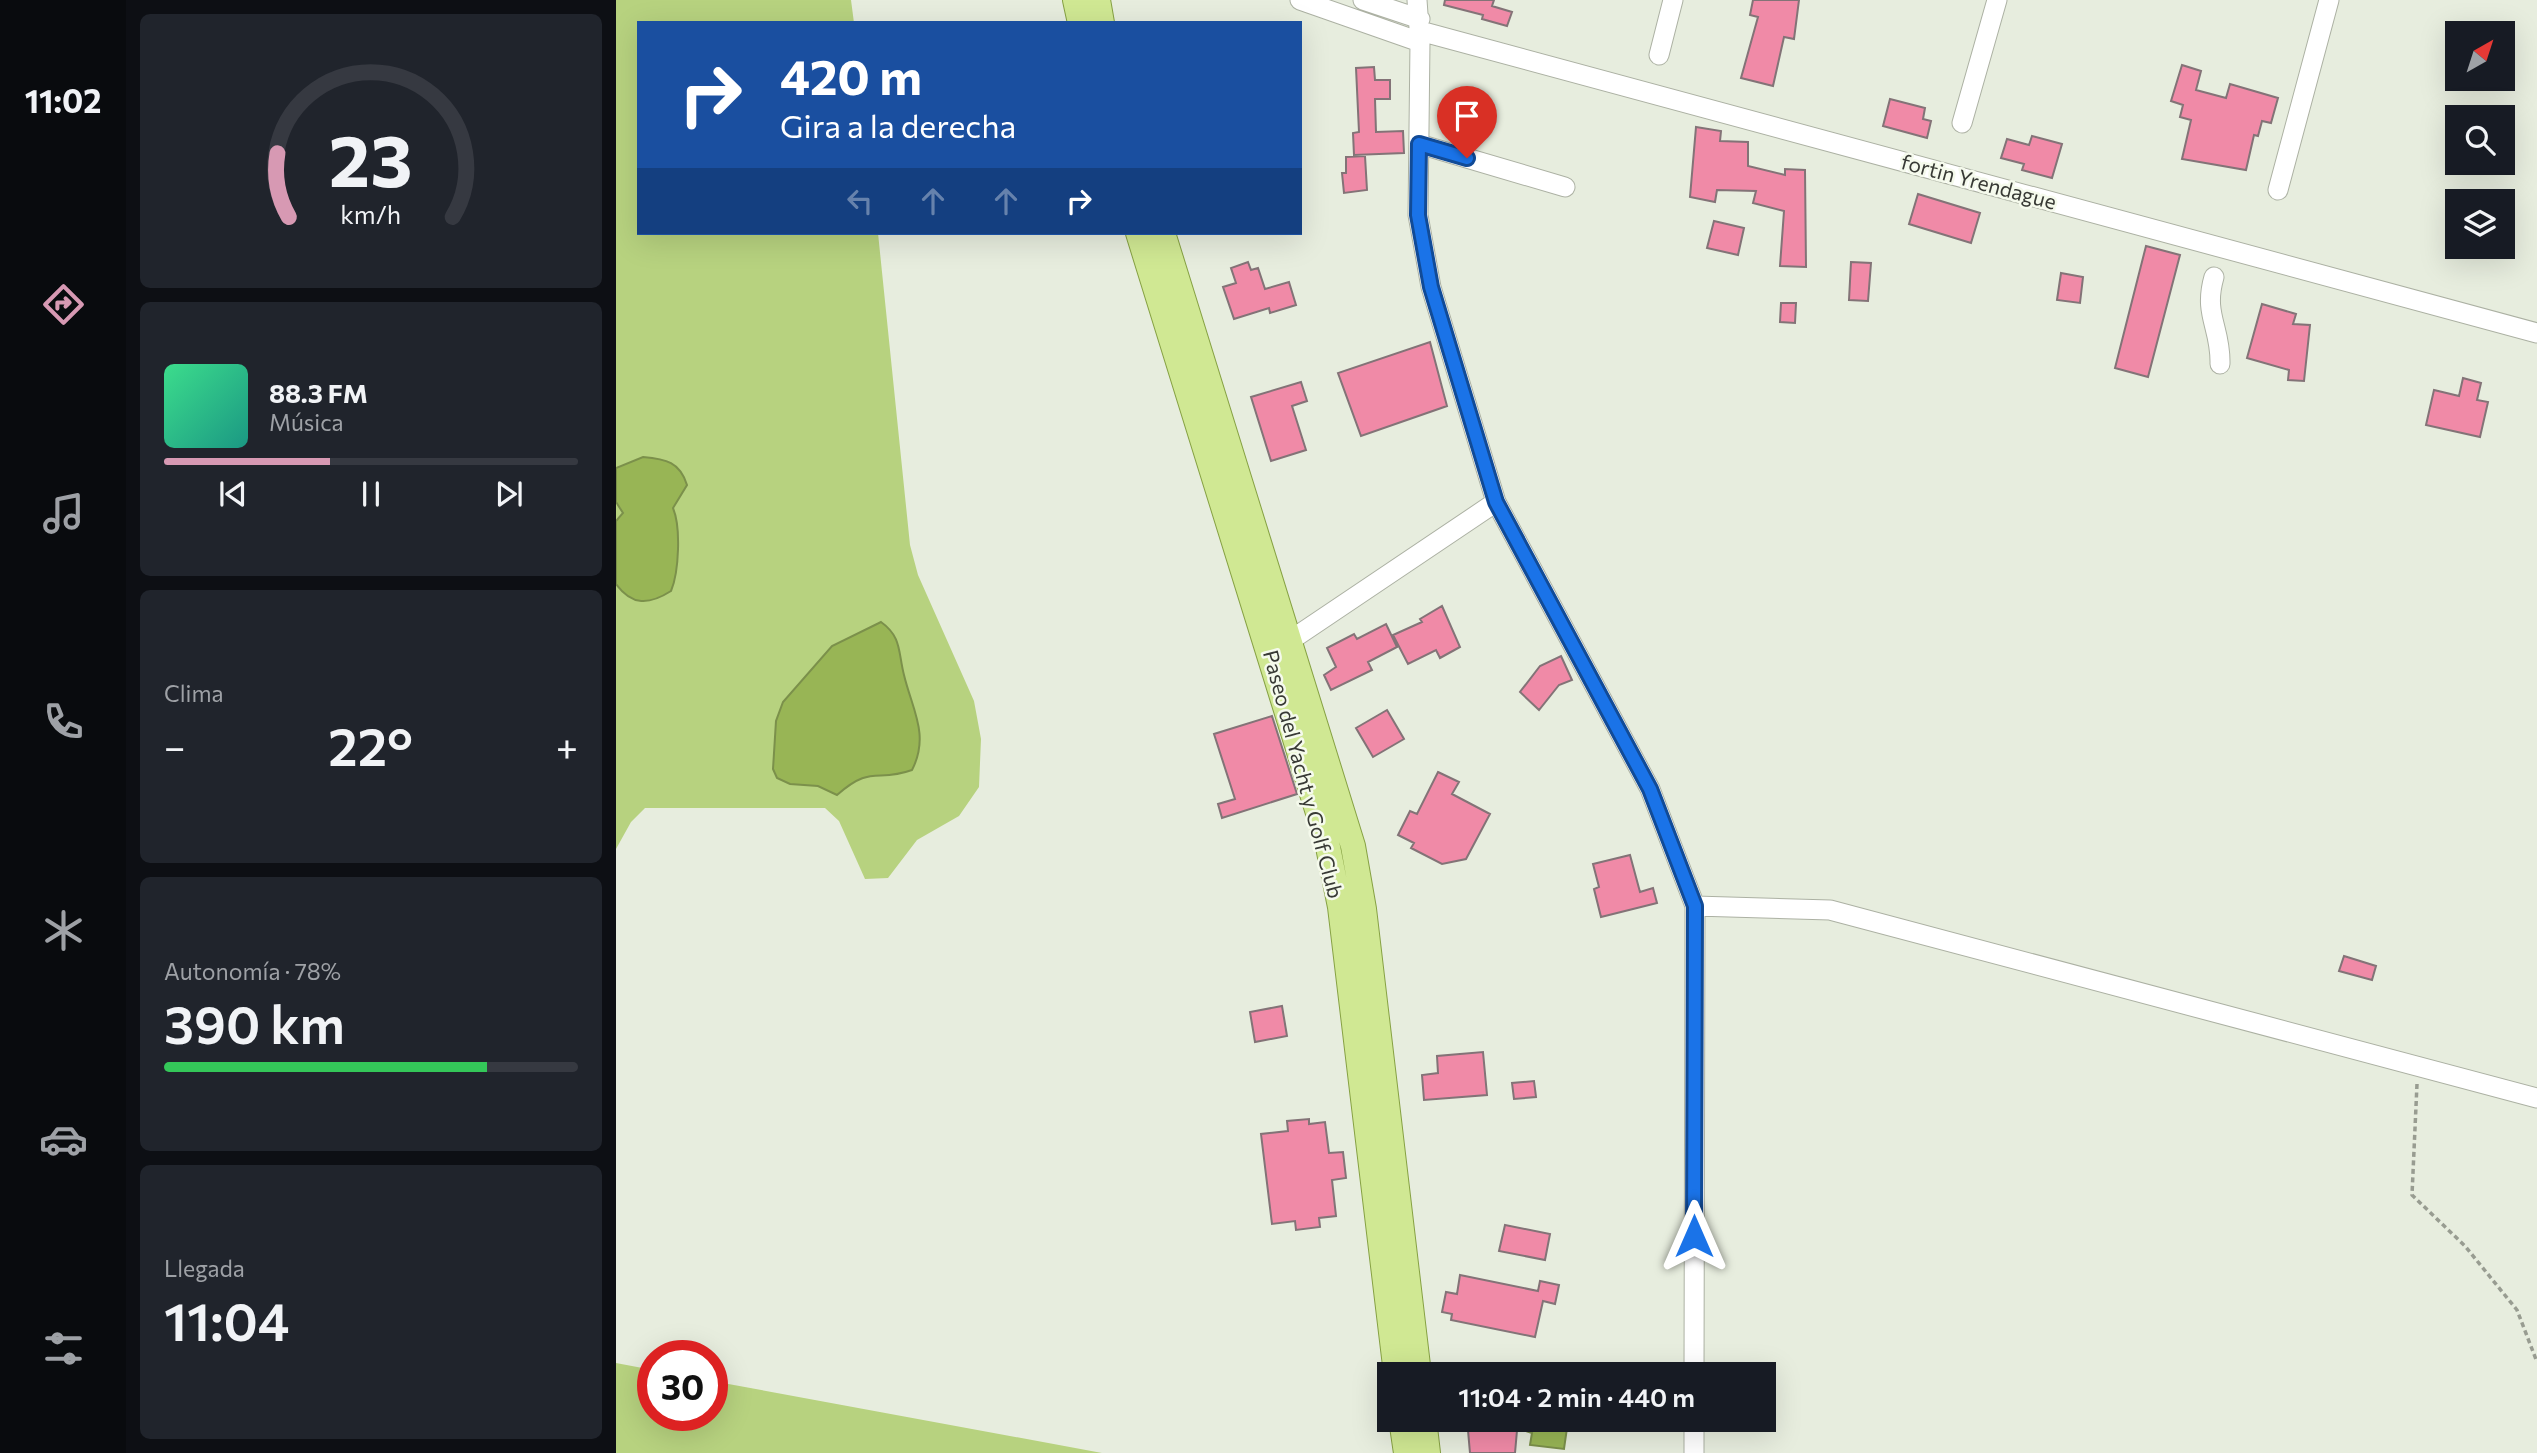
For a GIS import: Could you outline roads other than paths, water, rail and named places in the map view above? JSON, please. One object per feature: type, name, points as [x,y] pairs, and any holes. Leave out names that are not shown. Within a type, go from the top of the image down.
[{"type":"main road","points":[[1075,0],[1080,21]]},
{"type":"main road","points":[[1098,0],[1102,21]]},
{"type":"main road","name":"Paseo del Yacht y Golf Club","points":[[1140,235],[1280,648],[1327,756],[1355,858],[1418,1362]]},
{"type":"main road","name":"Paseo del Yacht y Golf Club","points":[[1164,235],[1280,648],[1327,842],[1340,907],[1395,1362]]},
{"type":"main road","points":[[1403,1432],[1406,1453]]},
{"type":"main road","points":[[1426,1432],[1428,1453]]},
{"type":"street","name":"fortin Yrendague","points":[[1300,0],[1419,23],[2537,333]]},
{"type":"street","name":"fortin Yrendague","points":[[1363,0],[1419,23]]},
{"type":"street","points":[[1659,55],[1673,0]]},
{"type":"street","points":[[1962,123],[1997,0]]},
{"type":"street","points":[[2278,190],[2329,0]]},
{"type":"street","points":[[1419,23],[1418,215],[1431,287],[1496,502],[1650,789],[1695,906],[1694,1362]]},
{"type":"street","points":[[1419,144],[1565,187]]},
{"type":"street","points":[[2220,364],[2221,343],[2209,310],[2216,272],[2224,248]]},
{"type":"street","points":[[1280,648],[1496,502]]},
{"type":"street","points":[[1695,906],[1830,909],[2537,1098]]},
{"type":"street","points":[[1694,1432],[1694,1453]]}]
